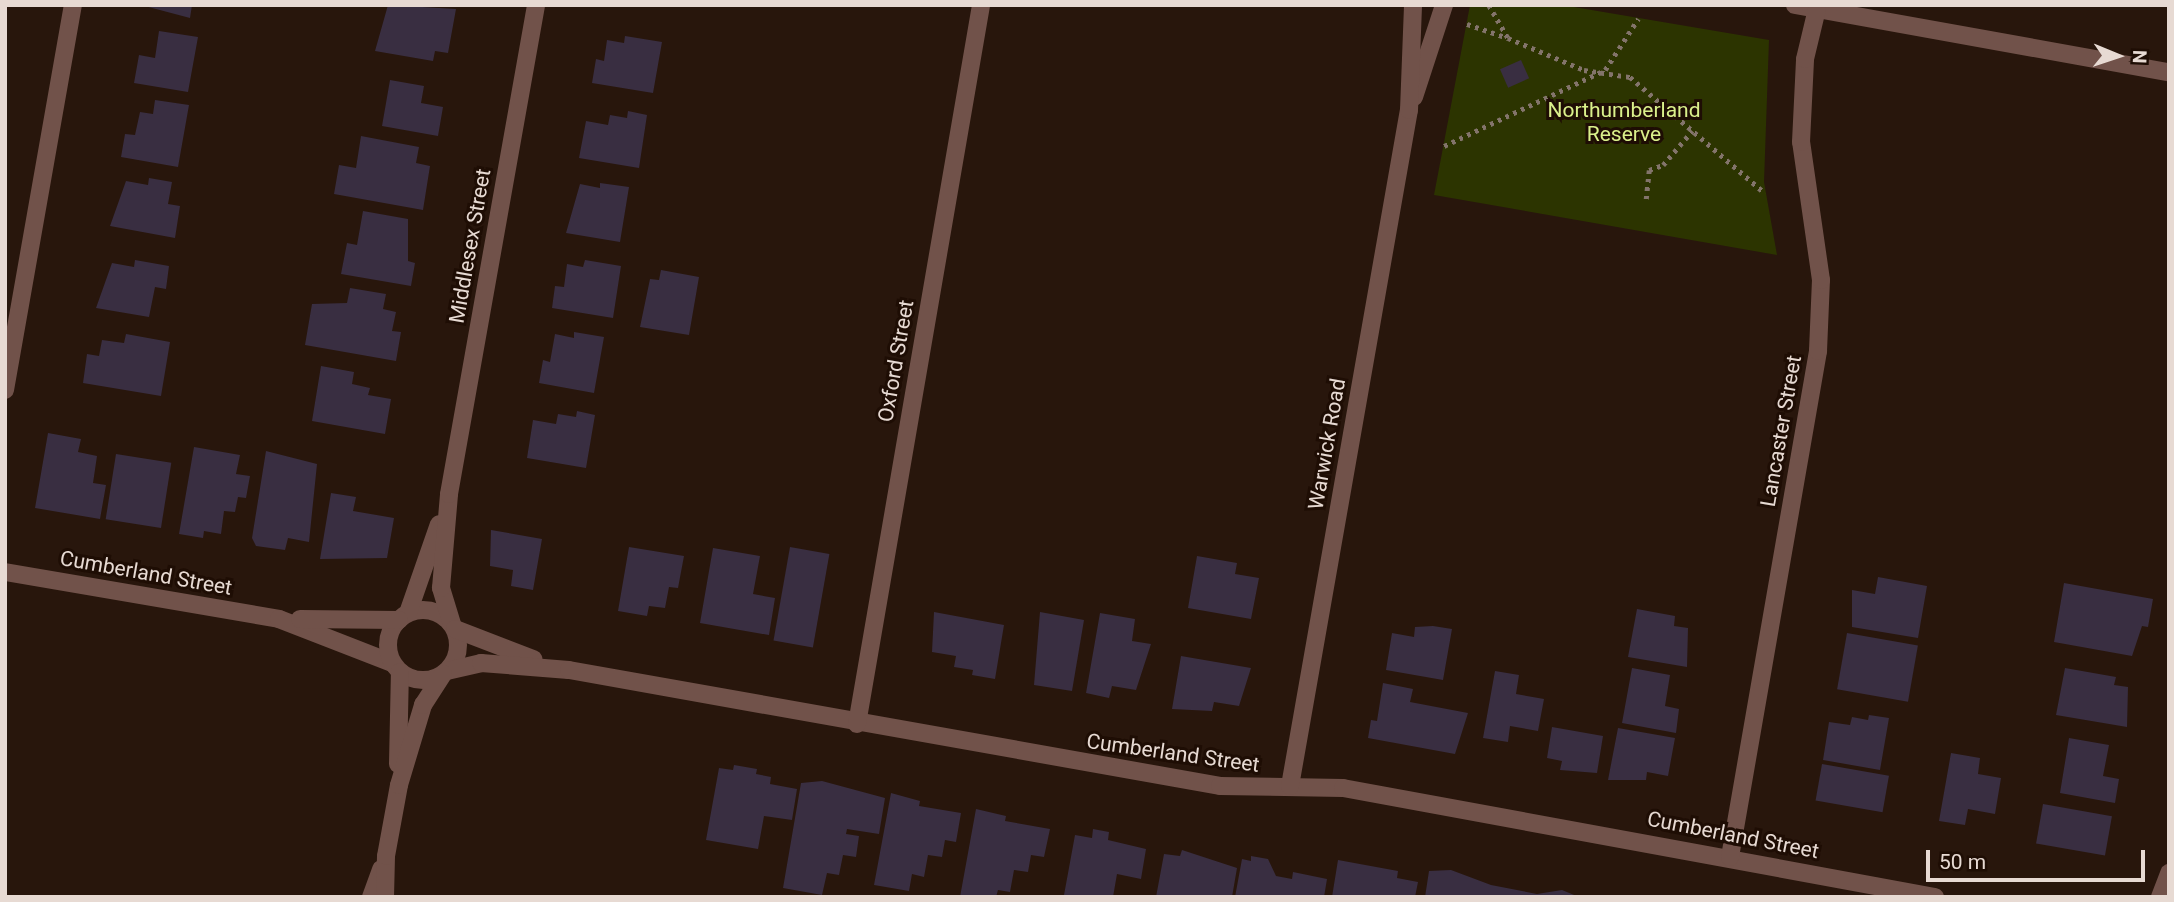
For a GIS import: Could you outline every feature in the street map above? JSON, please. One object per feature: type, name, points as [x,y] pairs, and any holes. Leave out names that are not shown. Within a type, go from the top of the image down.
[{"type":"street","points":[[5,390],[73,5]]},
{"type":"street","name":"Middlesex Street","points":[[453,627],[441,588],[449,494],[536,5]]},
{"type":"street","name":"Oxford Street","points":[[857,724],[981,5]]},
{"type":"street","name":"Warwick Road","points":[[1290,786],[1409,110],[1413,5]]},
{"type":"street","name":"Warwick Road","points":[[1409,110],[1444,5]]},
{"type":"street","points":[[1795,5],[2169,72]]},
{"type":"street","name":"Lancaster Street","points":[[1730,858],[1818,351],[1821,280],[1801,142],[1805,59],[1817,9]]},
{"type":"street","name":"Middlesex Street","points":[[404,616],[449,494]]},
{"type":"street","name":"Cumberland Street","points":[[5,572],[279,619],[404,616]]},
{"type":"street","points":[[385,897],[386,856],[398,785],[423,705],[458,652],[453,627],[437,612],[404,616],[388,640],[396,667],[398,785]]},
{"type":"street","name":"Cumberland Street","points":[[279,619],[396,667]]},
{"type":"street","name":"Cumberland Street","points":[[453,627],[569,670]]},
{"type":"street","name":"Cumberland Street","points":[[445,673],[481,663],[569,670],[857,724],[1220,786],[1343,788],[1935,897]]},
{"type":"street","points":[[396,667],[421,681],[445,673]]},
{"type":"street","points":[[371,897],[386,856]]},
{"type":"street","points":[[2160,897],[2169,873]]},
{"type":"path","points":[[1489,5],[1508,38]]},
{"type":"path","points":[[1444,146],[1605,70],[1638,19]]},
{"type":"path","points":[[1467,24],[1584,70],[1605,70],[1630,76],[1765,193]]},
{"type":"path","points":[[1646,199],[1649,170],[1663,165],[1692,131]]},
{"type":"green space","name":"Northumberland Reserve","points":[[1470,5],[1562,5],[1769,40],[1764,182],[1777,255],[1434,195]]},
{"type":"building","points":[[141,5],[192,5],[190,18]]},
{"type":"building","points":[[388,5],[456,9],[448,53],[435,51],[433,61],[375,51]]},
{"type":"building","points":[[159,31],[198,37],[188,92],[134,83],[139,55],[155,58]]},
{"type":"building","points":[[625,36],[662,42],[653,93],[592,83],[596,59],[604,61],[607,40],[624,43]]},
{"type":"building","points":[[1521,60],[1529,78],[1508,88],[1500,69]]},
{"type":"building","points":[[390,80],[424,86],[421,103],[443,107],[438,136],[382,126]]},
{"type":"building","points":[[155,100],[189,105],[178,167],[121,157],[125,134],[135,135],[140,112],[153,114]]},
{"type":"building","points":[[628,111],[647,115],[639,168],[579,158],[586,121],[608,125],[610,115],[627,118]]},
{"type":"building","points":[[361,136],[419,147],[416,163],[430,166],[423,210],[334,194],[339,165],[356,168]]},
{"type":"building","points":[[149,178],[172,182],[168,204],[180,206],[175,238],[110,226],[126,181],[148,185]]},
{"type":"building","points":[[600,183],[629,187],[620,242],[566,233],[580,184],[600,188]]},
{"type":"building","points":[[363,211],[408,219],[408,261],[415,263],[411,286],[341,274],[347,243],[357,245]]},
{"type":"building","points":[[135,260],[169,266],[166,289],[155,287],[149,317],[96,308],[112,263],[134,267]]},
{"type":"building","points":[[585,260],[621,266],[613,318],[552,308],[555,286],[564,287],[567,264],[583,267]]},
{"type":"building","points":[[661,270],[699,277],[689,335],[640,327],[650,279],[659,280]]},
{"type":"building","points":[[350,288],[386,294],[383,309],[396,312],[392,331],[401,332],[396,361],[305,345],[312,304],[347,303]]},
{"type":"building","points":[[574,332],[604,337],[594,393],[539,383],[543,360],[550,362],[555,334],[574,338]]},
{"type":"building","points":[[126,334],[170,342],[161,396],[83,383],[87,354],[99,356],[102,340],[124,343]]},
{"type":"building","points":[[321,366],[354,372],[352,384],[370,388],[368,395],[391,399],[385,434],[312,421]]},
{"type":"building","points":[[577,411],[595,415],[586,468],[527,458],[533,420],[556,424],[558,414],[576,417]]},
{"type":"building","points":[[48,433],[81,439],[78,452],[97,456],[93,483],[106,485],[100,519],[35,508]]},
{"type":"building","points":[[194,447],[240,455],[236,474],[250,476],[246,498],[238,497],[235,512],[224,511],[221,534],[204,531],[203,538],[179,534]]},
{"type":"building","points":[[266,451],[317,464],[309,542],[288,538],[285,550],[256,546],[252,538]]},
{"type":"building","points":[[116,454],[171,463],[161,528],[106,519]]},
{"type":"building","points":[[331,493],[356,497],[353,511],[394,518],[387,558],[320,559]]},
{"type":"building","points":[[491,530],[542,539],[533,590],[511,586],[513,570],[490,566]]},
{"type":"building","points":[[629,547],[684,556],[678,588],[669,587],[665,608],[649,606],[647,616],[618,611]]},
{"type":"building","points":[[790,547],[829,554],[813,648],[774,641]]},
{"type":"building","points":[[713,548],[760,556],[753,594],[775,598],[769,635],[700,623]]},
{"type":"building","points":[[1197,556],[1237,563],[1235,574],[1259,578],[1251,619],[1188,608]]},
{"type":"building","points":[[1878,577],[1927,586],[1918,638],[1852,627],[1852,590],[1875,594]]},
{"type":"building","points":[[2064,583],[2153,599],[2148,627],[2142,626],[2132,656],[2054,642]]},
{"type":"building","points":[[1637,609],[1675,616],[1674,626],[1688,628],[1687,667],[1628,657]]},
{"type":"building","points":[[934,612],[1004,625],[995,679],[972,675],[973,670],[954,667],[956,656],[932,652]]},
{"type":"building","points":[[1040,612],[1084,620],[1072,691],[1034,685]]},
{"type":"building","points":[[1100,613],[1135,619],[1132,641],[1151,644],[1136,690],[1112,686],[1109,698],[1086,693]]},
{"type":"building","points":[[1415,627],[1452,629],[1443,680],[1386,670],[1392,633],[1414,637]]},
{"type":"building","points":[[1847,633],[1918,646],[1908,702],[1837,689]]},
{"type":"building","points":[[1181,656],[1251,668],[1239,706],[1214,702],[1212,711],[1172,709]]},
{"type":"building","points":[[1632,668],[1670,675],[1665,706],[1679,709],[1676,733],[1622,723]]},
{"type":"building","points":[[2065,668],[2116,677],[2114,685],[2128,687],[2127,727],[2056,715]]},
{"type":"building","points":[[1495,671],[1519,675],[1516,694],[1544,699],[1538,731],[1510,726],[1508,742],[1483,738]]},
{"type":"building","points":[[1383,683],[1413,689],[1410,702],[1468,713],[1455,754],[1368,738],[1371,720],[1377,721]]},
{"type":"building","points":[[1869,715],[1889,718],[1880,770],[1823,760],[1829,722],[1850,725],[1852,717],[1868,720]]},
{"type":"building","points":[[1552,727],[1603,736],[1597,773],[1560,770],[1562,761],[1547,758]]},
{"type":"building","points":[[1618,728],[1675,738],[1668,776],[1647,772],[1646,780],[1608,780]]},
{"type":"building","points":[[2069,738],[2109,745],[2103,776],[2119,779],[2115,803],[2060,793]]},
{"type":"building","points":[[1951,753],[1980,758],[1978,774],[2001,778],[1995,814],[1968,809],[1965,825],[1939,821]]},
{"type":"building","points":[[1822,764],[1889,776],[1883,812],[1816,800]]},
{"type":"building","points":[[734,765],[757,769],[756,774],[771,777],[770,784],[797,789],[792,820],[764,816],[758,849],[706,840],[719,768],[733,770]]},
{"type":"building","points":[[822,781],[885,798],[879,834],[847,829],[846,834],[859,836],[856,857],[843,855],[839,875],[827,873],[822,895],[783,888],[801,783]]},
{"type":"building","points":[[891,793],[920,801],[919,806],[961,813],[956,842],[945,840],[942,857],[928,855],[924,877],[912,874],[909,891],[874,885]]},
{"type":"building","points":[[2043,804],[2112,816],[2105,856],[2036,843]]},
{"type":"building","points":[[976,809],[1006,816],[1005,821],[1050,829],[1044,857],[1031,855],[1028,872],[1014,870],[1010,892],[998,890],[996,897],[960,897]]},
{"type":"building","points":[[1093,829],[1109,832],[1108,840],[1146,849],[1141,879],[1117,874],[1113,897],[1064,895],[1075,835],[1092,838]]},
{"type":"building","points":[[1182,850],[1237,868],[1232,897],[1156,897],[1164,854],[1180,856]]},
{"type":"building","points":[[1251,856],[1268,859],[1276,876],[1292,879],[1293,872],[1327,879],[1324,897],[1235,897],[1242,859],[1251,861]]},
{"type":"building","points":[[1338,860],[1398,871],[1397,878],[1418,882],[1415,897],[1332,897]]},
{"type":"building","points":[[1451,870],[1491,885],[1537,894],[1562,890],[1579,897],[1425,897],[1429,871]]}]
